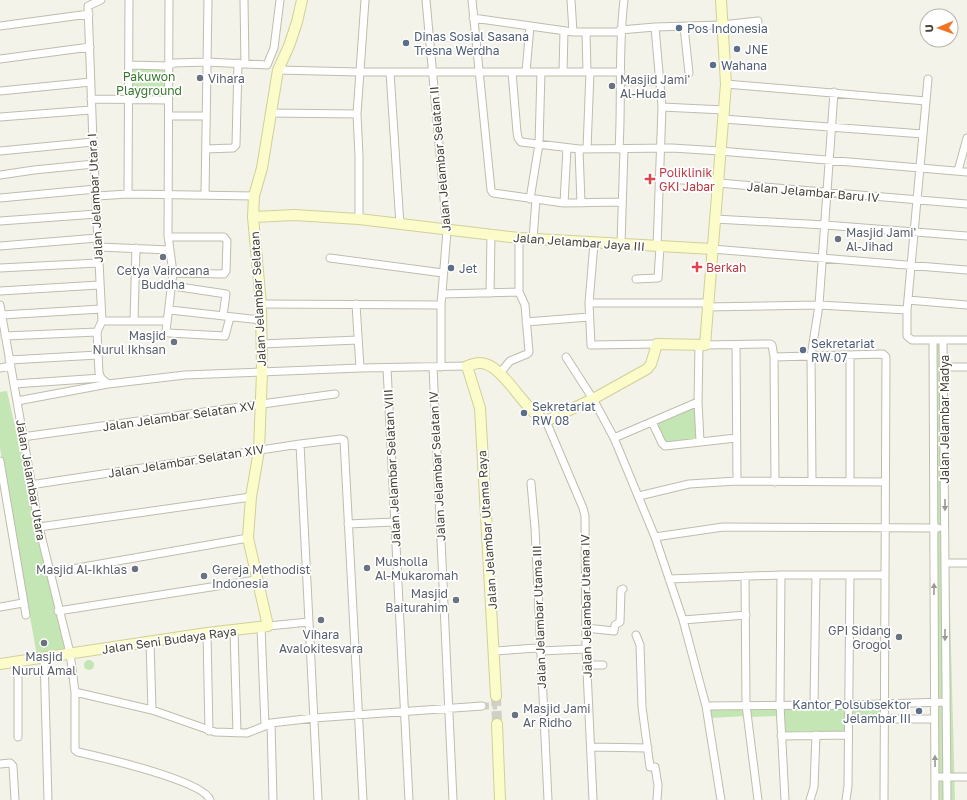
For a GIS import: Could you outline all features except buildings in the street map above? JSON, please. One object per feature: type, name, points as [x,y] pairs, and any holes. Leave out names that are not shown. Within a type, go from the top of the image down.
[{"type":"street","name":"Jalan Jelambar Utara I","points":[[101,0],[88,6],[91,82],[90,164],[97,214],[98,248],[95,263],[99,285],[97,309],[102,320]]},
{"type":"street","points":[[128,194],[130,65],[129,0]]},
{"type":"street","points":[[169,0],[168,237],[173,273],[173,286],[167,321],[167,333],[225,336],[226,294],[173,286]]},
{"type":"street","points":[[205,194],[208,0]]},
{"type":"street","points":[[206,149],[233,148],[236,145],[244,0]]},
{"type":"street","points":[[130,65],[168,66],[207,62],[267,65],[274,48],[280,0]]},
{"type":"street","name":"Jalan Jelambar Selatan","points":[[273,800],[264,627],[248,538],[259,450],[262,372],[261,304],[253,217],[254,196],[262,168],[278,70],[290,46],[298,22],[302,0]]},
{"type":"street","points":[[359,219],[360,156],[357,114],[365,0]]},
{"type":"street","name":"Jalan Jelambar Selatan II","points":[[426,0],[446,231],[441,305],[441,367]]},
{"type":"street","points":[[472,0],[478,71],[491,190],[493,193],[564,203],[622,202]]},
{"type":"street","points":[[571,0],[573,32]]},
{"type":"street","points":[[621,244],[622,149],[620,31],[624,0]]},
{"type":"street","points":[[700,441],[698,402],[702,345],[715,219],[726,84],[721,0]]},
{"type":"street","points":[[0,26],[89,14]]},
{"type":"street","points":[[473,18],[573,32],[620,31],[655,27],[722,25],[758,21]]},
{"type":"street","points":[[526,72],[530,26]]},
{"type":"street","points":[[636,279],[658,278],[659,178],[662,107],[661,81],[655,27]]},
{"type":"street","points":[[684,27],[689,73]]},
{"type":"street","points":[[563,72],[564,30]]},
{"type":"street","points":[[586,32],[589,72],[588,149]]},
{"type":"street","points":[[0,58],[90,47]]},
{"type":"street","points":[[278,70],[359,72],[621,72]]},
{"type":"street","points":[[390,72],[400,225]]},
{"type":"street","points":[[512,72],[518,138],[520,142],[580,149],[660,148],[720,151],[967,172]]},
{"type":"street","points":[[533,239],[533,199],[539,144],[541,72]]},
{"type":"street","points":[[928,80],[907,310],[907,336],[912,340],[933,340]]},
{"type":"street","points":[[621,81],[661,81]]},
{"type":"street","points":[[0,91],[91,82]]},
{"type":"street","points":[[726,84],[926,101]]},
{"type":"street","points":[[812,481],[811,356],[819,305],[834,92]]},
{"type":"street","points":[[91,99],[129,101],[168,100]]},
{"type":"street","points":[[662,107],[832,127],[923,134]]},
{"type":"street","points":[[0,117],[91,110]]},
{"type":"street","points":[[270,113],[357,114]]},
{"type":"street","points":[[169,116],[206,116]]},
{"type":"street","points":[[958,171],[967,138]]},
{"type":"street","points":[[0,151],[91,142]]},
{"type":"street","points":[[564,203],[567,148]]},
{"type":"street","points":[[580,149],[581,203]]},
{"type":"street","points":[[0,175],[90,164]]},
{"type":"street","name":"Jalan Jelambar Baru IV","points":[[659,178],[967,204]]},
{"type":"street","points":[[0,198],[94,192],[254,196]]},
{"type":"street","points":[[0,221],[97,214]]},
{"type":"street","name":"Jalan Jelambar Jaya III","points":[[253,217],[294,215],[359,219],[491,236],[712,249]]},
{"type":"street","points":[[715,219],[915,231],[967,236]]},
{"type":"street","points":[[490,293],[491,236]]},
{"type":"street","points":[[168,237],[224,237],[227,241],[226,271],[224,274],[173,273]]},
{"type":"street","points":[[0,246],[97,238]]},
{"type":"street","points":[[499,374],[510,361],[528,354],[525,305],[519,292],[519,238]]},
{"type":"street","points":[[594,243],[589,302],[590,342],[594,346],[657,344],[771,344],[774,357],[775,482]]},
{"type":"street","points":[[98,248],[170,250]]},
{"type":"street","points":[[134,320],[136,248]]},
{"type":"street","points":[[712,249],[967,270]]},
{"type":"street","points":[[330,258],[443,273]]},
{"type":"street","points":[[0,268],[95,263]]},
{"type":"street","points":[[0,291],[99,285]]},
{"type":"street","points":[[442,294],[519,292]]},
{"type":"street","points":[[908,300],[967,305]]},
{"type":"street","points":[[589,302],[707,305],[819,305],[907,310]]},
{"type":"street","points":[[261,304],[441,305]]},
{"type":"street","points":[[356,304],[360,368]]},
{"type":"street","name":"Jalan Jelambar Utara","points":[[0,305],[4,340],[14,384],[30,485],[58,611],[70,653],[75,692],[74,747],[76,751],[134,765],[162,774],[206,793],[210,800]]},
{"type":"street","points":[[2,315],[97,309]]},
{"type":"street","points":[[170,310],[261,320]]},
{"type":"street","points":[[526,322],[589,317]]},
{"type":"street","points":[[108,384],[101,378],[98,355],[96,332],[102,320],[167,321]]},
{"type":"street","points":[[4,340],[96,332]]},
{"type":"street","points":[[261,344],[358,340]]},
{"type":"street","name":"Jalan Jelambar Madya","points":[[936,800],[934,719],[933,340],[943,340],[944,367],[945,702],[947,800]]},
{"type":"street","points":[[943,340],[967,340]]},
{"type":"street","points":[[17,401],[108,384],[185,375],[360,368],[467,366],[478,363],[487,364],[499,374],[530,410],[546,421],[593,399],[649,367],[657,344]]},
{"type":"street","points":[[736,345],[737,481]]},
{"type":"street","points":[[774,357],[883,354],[887,359],[883,719],[884,800]]},
{"type":"street","points":[[0,368],[9,363],[98,355]]},
{"type":"street","points":[[850,356],[850,482]]},
{"type":"street","points":[[566,357],[593,399],[614,438],[655,537],[683,620],[706,706],[721,800]]},
{"type":"street","name":"Jalan Jelambar Utama Raya","points":[[467,366],[480,408],[495,651],[496,696]]},
{"type":"street","name":"Jalan Jelambar Selatan IV","points":[[433,367],[453,800]]},
{"type":"street","points":[[944,367],[967,367]]},
{"type":"street","name":"Jalan Jelambar Selatan VIII","points":[[387,368],[409,800]]},
{"type":"street","points":[[14,384],[101,378]]},
{"type":"street","name":"Jalan Jelambar Selatan XV","points":[[22,437],[335,394]]},
{"type":"street","points":[[614,438],[698,402]]},
{"type":"street","name":"Jalan Jelambar Utama IV","points":[[546,421],[583,508],[586,649],[593,799]]},
{"type":"street","points":[[652,422],[663,445],[667,446],[736,438]]},
{"type":"street","name":"Jalan Jelambar Selatan XIV","points":[[30,485],[341,439],[345,442],[348,524]]},
{"type":"street","points":[[300,444],[318,800]]},
{"type":"street","points":[[0,461],[26,615]]},
{"type":"street","points":[[639,496],[689,484],[737,481],[885,482]]},
{"type":"street","name":"Jalan Jelambar Utama III","points":[[531,483],[535,528],[548,800]]},
{"type":"street","points":[[39,527],[252,497]]},
{"type":"street","points":[[363,800],[348,524],[394,522]]},
{"type":"street","points":[[655,537],[724,527],[945,528]]},
{"type":"street","points":[[49,572],[248,538]]},
{"type":"street","points":[[945,563],[967,563]]},
{"type":"street","points":[[669,580],[781,575],[884,575]]},
{"type":"street","points":[[781,575],[780,705],[785,800]]},
{"type":"street","points":[[814,705],[816,575]]},
{"type":"street","points":[[846,800],[848,786],[850,575]]},
{"type":"street","points":[[745,576],[746,705],[758,800]]},
{"type":"street","points":[[58,611],[256,580]]},
{"type":"street","points":[[586,628],[614,631],[615,625],[620,622],[621,590],[623,589]]},
{"type":"street","points":[[0,607],[23,603]]},
{"type":"street","points":[[683,620],[746,615]]},
{"type":"street","points":[[264,627],[309,622]]},
{"type":"street","name":"Jalan Seni Budaya Raya","points":[[0,664],[207,633],[264,627]]},
{"type":"street","points":[[234,631],[237,733]]},
{"type":"street","points":[[207,633],[209,731]]},
{"type":"street","points":[[636,636],[640,645],[642,707],[650,768],[655,768],[658,785],[657,800]]},
{"type":"street","points":[[150,642],[152,710]]},
{"type":"street","points":[[495,651],[537,648],[540,651],[586,649]]},
{"type":"street","points":[[44,657],[48,800]]},
{"type":"street","points":[[18,661],[18,737]]},
{"type":"street","points":[[587,665],[603,665]]},
{"type":"street","points":[[75,692],[152,710],[209,731],[247,734],[268,724],[314,718],[482,706]]},
{"type":"street","points":[[706,706],[848,705],[945,702]]},
{"type":"street","points":[[848,719],[934,719]]},
{"type":"street","points":[[497,724],[500,800]]},
{"type":"street","points":[[810,800],[814,787],[816,735]]},
{"type":"street","points":[[781,736],[848,735]]},
{"type":"street","points":[[591,747],[648,748]]},
{"type":"street","points":[[0,764],[10,763],[13,766],[15,800]]},
{"type":"street","points":[[935,777],[967,777]]},
{"type":"green space","name":"Pakuwon Playground","points":[[130,65],[168,66],[168,100],[129,101]]},
{"type":"green space","points":[[936,342],[943,344],[955,800],[932,800]]},
{"type":"green space","points":[[7,391],[66,651],[37,656],[0,448],[0,392]]},
{"type":"green space","points":[[696,405],[698,438],[663,445],[654,421]]},
{"type":"green space","points":[[87,660],[91,660],[93,661],[93,669],[87,670],[84,667],[84,663]]},
{"type":"green space","points":[[781,705],[846,706],[846,734],[782,735]]},
{"type":"green space","points":[[883,705],[883,718],[848,718],[849,706]]},
{"type":"green space","points":[[746,706],[747,716],[710,718],[707,707]]},
{"type":"green space","points":[[748,706],[780,706],[780,716],[749,717]]},
{"type":"tunnel","points":[[496,696],[497,724]]},
{"type":"tunnel","points":[[482,706],[497,706]]},
{"type":"place","name":"Pos Indonesia","points":[[679,28]]},
{"type":"place","name":"Dinas Sosial Sasana Tresna Werdha","points":[[406,43]]},
{"type":"place","name":"JNE","points":[[737,49]]},
{"type":"place","name":"Wahana","points":[[713,65]]},
{"type":"place","name":"Vihara","points":[[200,78]]},
{"type":"place","name":"Masjid Jami' Al-Huda","points":[[612,86]]},
{"type":"place","name":"Poliklinik GKI Jabar","points":[[650,179]]},
{"type":"place","name":"Masjid Jami' Al-Jihad","points":[[838,239]]},
{"type":"place","name":"Cetya Vairocana Buddha","points":[[163,257]]},
{"type":"place","name":"Berkah","points":[[697,267]]},
{"type":"place","name":"Jet","points":[[451,268]]},
{"type":"place","name":"Masjid Nurul Ikhsan","points":[[174,342]]},
{"type":"place","name":"Sekretariat RW 07","points":[[803,350]]},
{"type":"place","name":"Sekretariat RW 08","points":[[524,413]]},
{"type":"place","name":"Musholla Al-Mukaromah","points":[[367,568]]},
{"type":"place","name":"Masjid Al-Ikhlas","points":[[135,569]]},
{"type":"place","name":"Gereja Methodist Indonesia","points":[[204,576]]},
{"type":"place","name":"Masjid Baiturahim","points":[[456,600]]},
{"type":"place","name":"Vihara Avalokitesvara","points":[[321,620]]},
{"type":"place","name":"GPI Sidang Grogol","points":[[899,637]]},
{"type":"place","name":"Masjid Nurul Amal","points":[[44,643]]},
{"type":"place","name":"Kantor Polsubsektor Jelambar III","points":[[919,711]]},
{"type":"place","name":"Masjid Jami Ar Ridho","points":[[515,715]]}]
